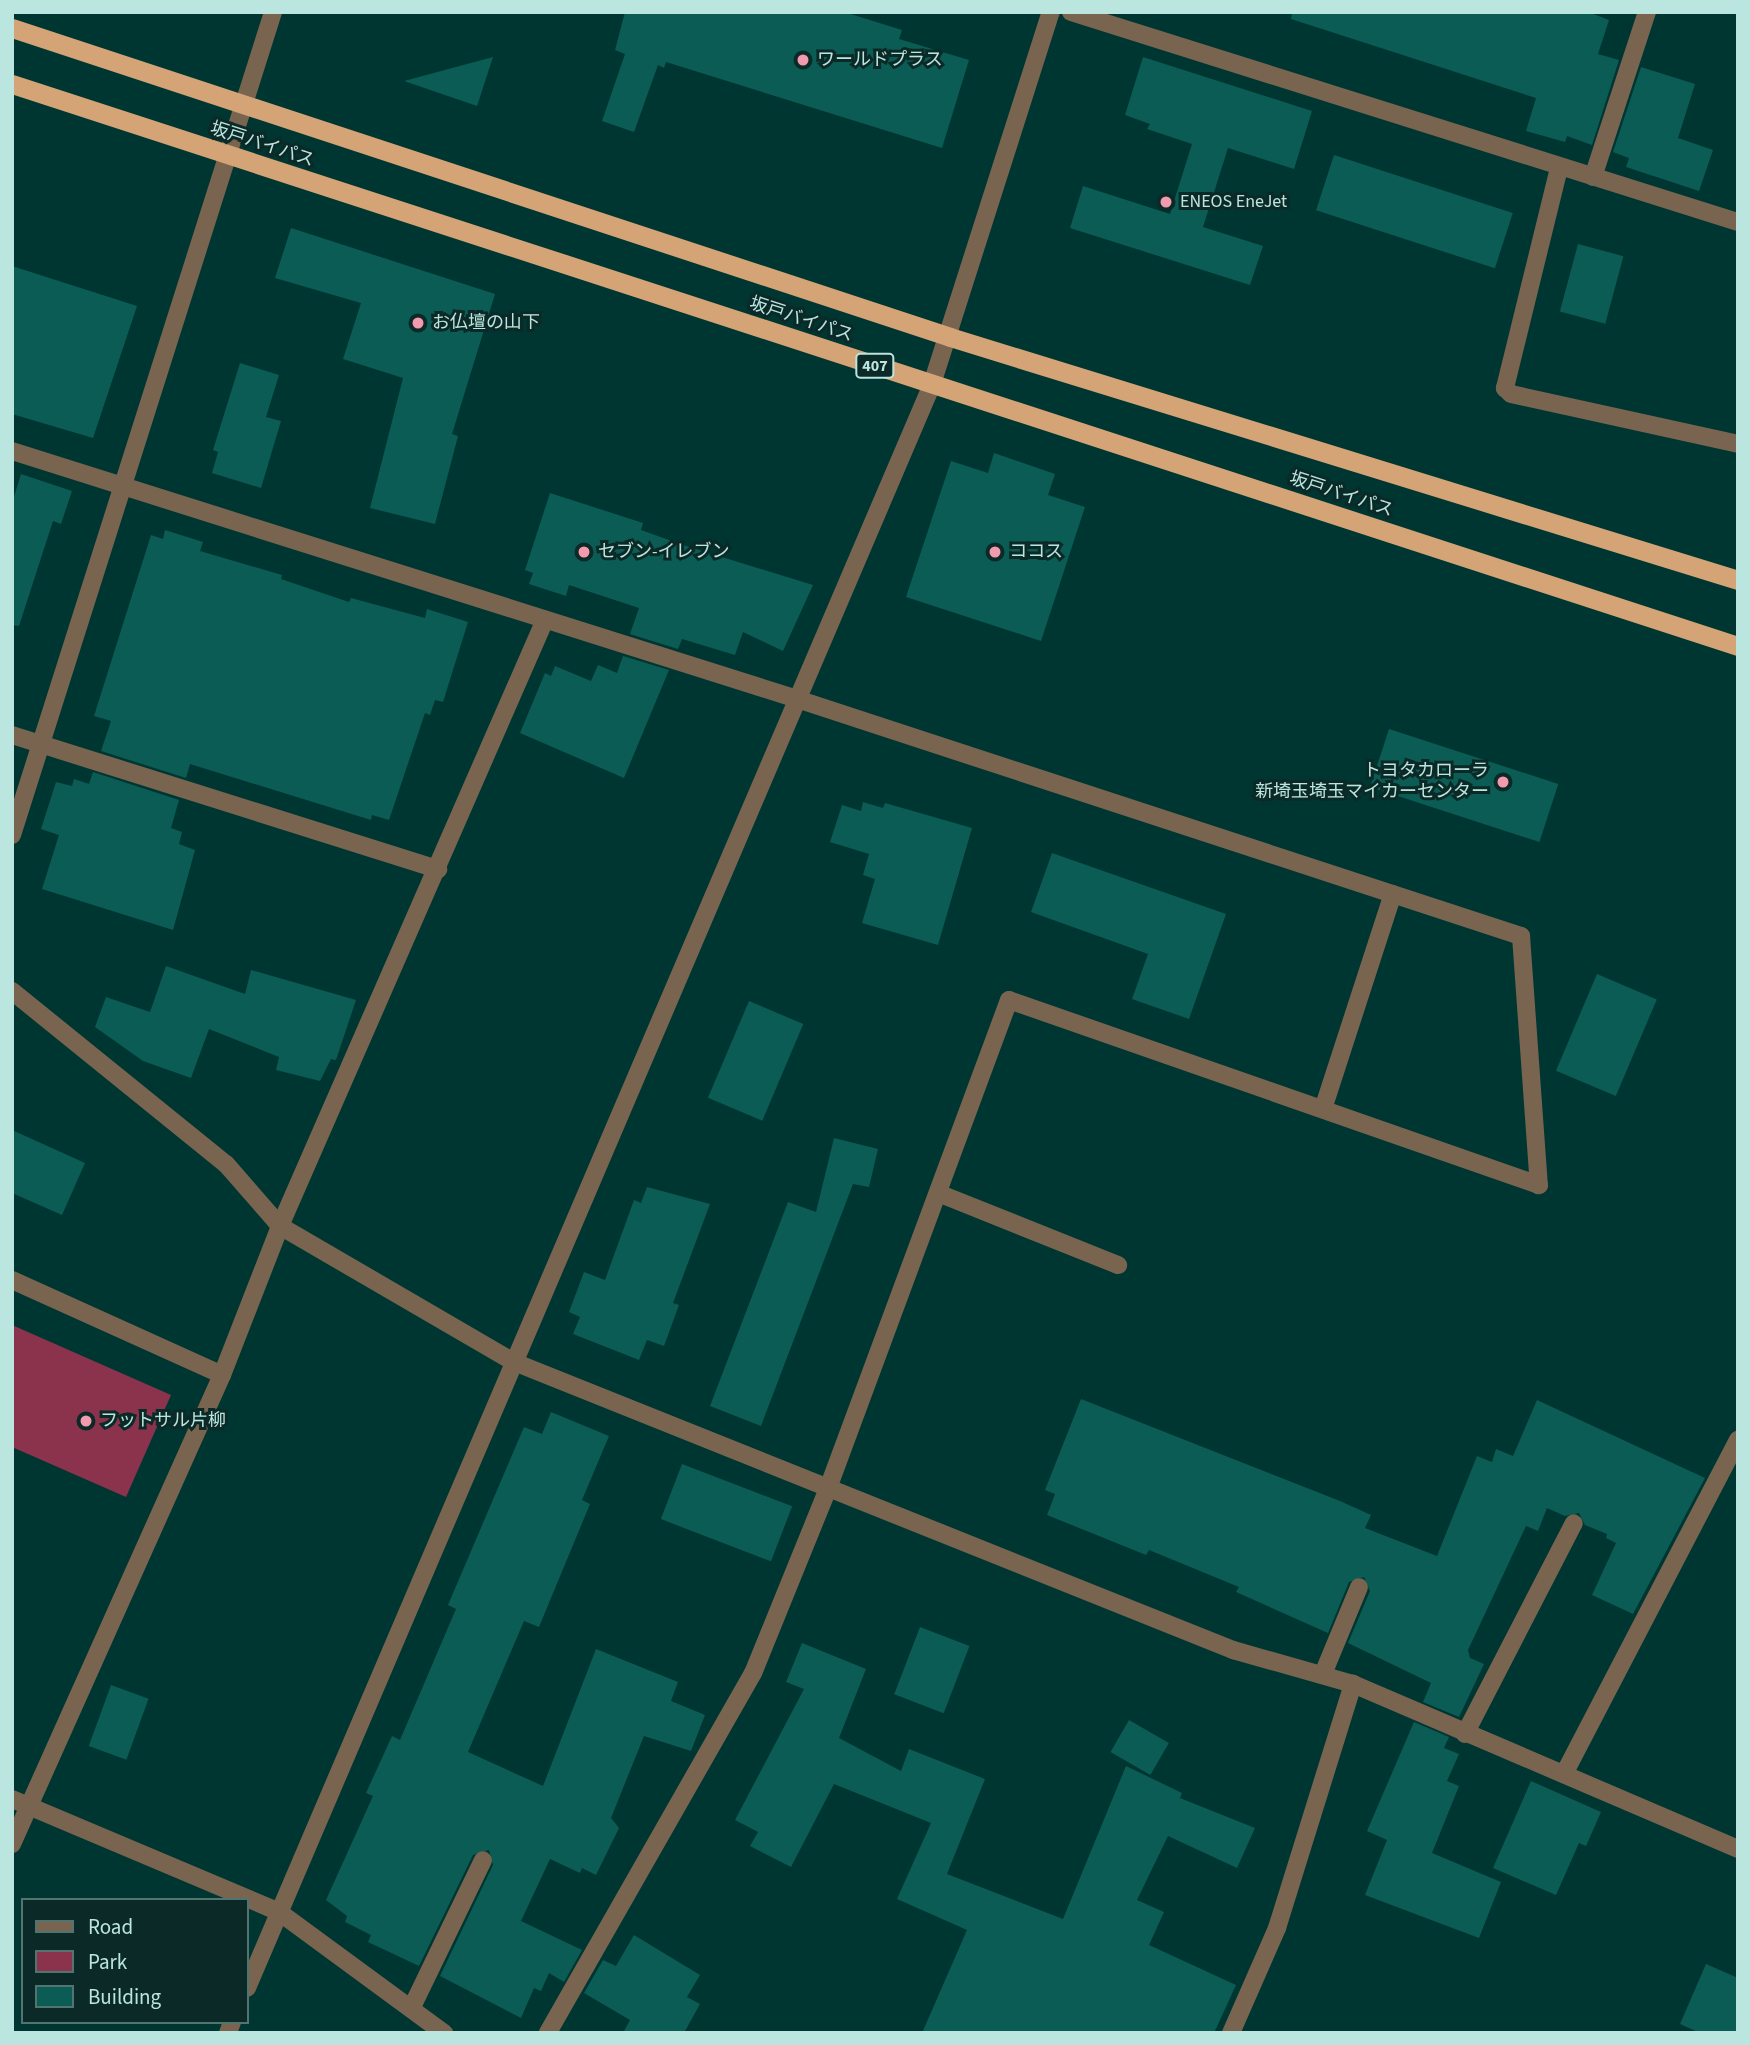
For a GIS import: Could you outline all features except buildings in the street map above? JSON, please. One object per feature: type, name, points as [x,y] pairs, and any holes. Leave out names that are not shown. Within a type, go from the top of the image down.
[{"type":"highway","name":"坂戸バイパス","points":[[12,28],[950,337],[1738,580]]},
{"type":"highway","name":"坂戸バイパス","points":[[12,84],[1738,646]]},
{"type":"street","points":[[12,835],[273,12]]},
{"type":"street","points":[[248,1987],[932,384],[950,337],[1051,12]]},
{"type":"street","points":[[1071,12],[1559,168],[1738,222]]},
{"type":"street","points":[[1593,177],[1647,12]]},
{"type":"street","points":[[1559,168],[1505,388],[1510,394],[1738,444]]},
{"type":"street","points":[[12,451],[544,622],[797,699],[1521,936],[1539,1185],[1009,1000],[827,1491],[753,1673],[548,2033]]},
{"type":"street","points":[[12,1844],[33,1805],[222,1375],[280,1226],[544,622]]},
{"type":"street","points":[[12,735],[438,869]]},
{"type":"street","points":[[1323,1109],[1393,894]]},
{"type":"street","points":[[12,990],[226,1164],[280,1226],[514,1362],[827,1491],[1233,1650],[1353,1684],[1738,1849]]},
{"type":"street","points":[[938,1193],[1118,1265]]},
{"type":"street","points":[[12,1280],[222,1375]]},
{"type":"street","points":[[1564,1774],[1738,1440]]},
{"type":"street","points":[[1465,1734],[1574,1523]]},
{"type":"street","points":[[1322,1674],[1359,1587]]},
{"type":"street","points":[[1231,2033],[1277,1928],[1353,1684]]},
{"type":"street","points":[[12,1799],[33,1805],[247,1898]]},
{"type":"street","points":[[412,2007],[483,1860]]},
{"type":"street","points":[[248,1899],[279,1912],[444,2033]]},
{"type":"green space","name":"フットサル片柳","points":[[12,1325],[171,1395],[126,1497],[12,1447]]},
{"type":"place","name":"ワールドプラス","points":[[803,60]]},
{"type":"place","name":"ENEOS EneJet","points":[[1166,202]]},
{"type":"place","name":"お仏壇の山下","points":[[418,323]]},
{"type":"place","name":"セブン-イレブン","points":[[584,552]]},
{"type":"place","name":"ココス","points":[[995,552]]},
{"type":"place","name":"トヨタカローラ 新埼玉埼玉マイカーセンター","points":[[1503,782]]},
{"type":"place","name":"フットサル片柳","points":[[86,1421]]}]
